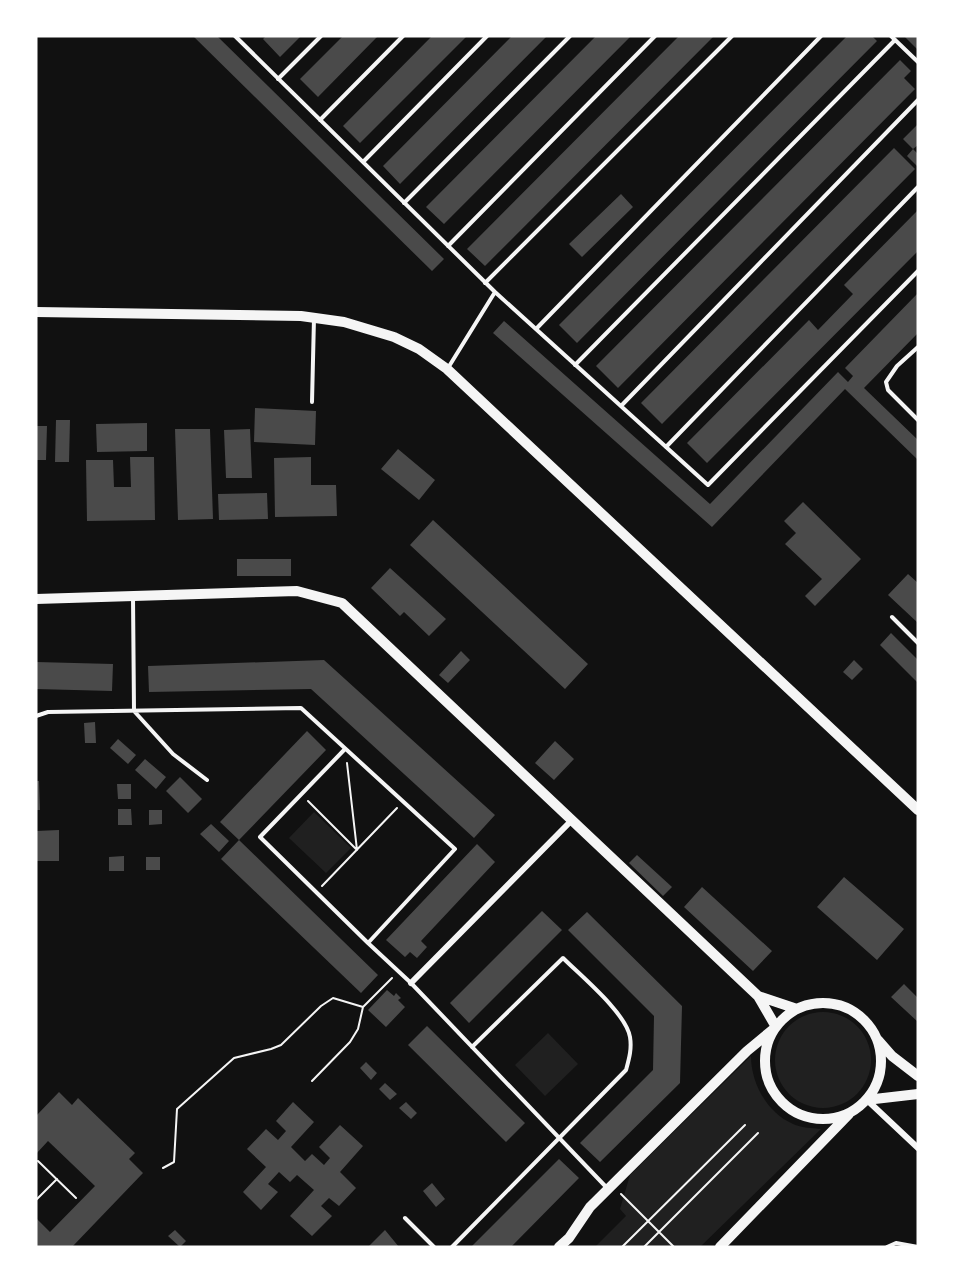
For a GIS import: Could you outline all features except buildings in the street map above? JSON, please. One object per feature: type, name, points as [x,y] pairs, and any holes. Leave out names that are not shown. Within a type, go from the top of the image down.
[{"type":"street","points":[[36,312],[265,314],[314,318],[344,322],[394,337],[419,349],[447,369],[918,810]]},
{"type":"street","points":[[36,599],[297,591],[342,603],[758,996],[776,1027]]},
{"type":"street","points":[[411,983],[571,821]]},
{"type":"street","points":[[758,996],[797,1009]]},
{"type":"street","points":[[559,1247],[569,1238],[590,1207],[610,1187],[747,1051],[797,1009],[810,1004],[837,1005],[850,1010],[870,1027],[891,1056],[918,1076]]},
{"type":"street","points":[[776,1027],[770,1039],[765,1064],[772,1089],[780,1099],[801,1114],[813,1118],[826,1119],[851,1112]]},
{"type":"street","points":[[720,1247],[851,1112],[866,1100],[879,1078],[880,1052],[877,1039]]},
{"type":"street","points":[[866,1100],[918,1094]]},
{"type":"street","points":[[866,1100],[918,1148]]},
{"type":"lane","points":[[236,36],[485,283],[708,485],[918,272]]},
{"type":"lane","points":[[278,79],[321,36]]},
{"type":"lane","points":[[320,120],[403,36]]},
{"type":"lane","points":[[363,162],[487,36]]},
{"type":"lane","points":[[404,202],[570,36]]},
{"type":"lane","points":[[448,246],[655,36]]},
{"type":"lane","points":[[485,283],[732,36]]},
{"type":"lane","points":[[536,329],[821,36]]},
{"type":"lane","points":[[575,365],[893,38],[918,62]]},
{"type":"lane","points":[[621,406],[918,100]]},
{"type":"lane","points":[[666,447],[918,187]]},
{"type":"lane","points":[[447,369],[495,292]]},
{"type":"lane","points":[[312,402],[314,318]]},
{"type":"lane","points":[[918,347],[897,366],[886,382],[888,390],[918,420]]},
{"type":"lane","points":[[133,597],[134,711],[173,754],[207,780]]},
{"type":"lane","points":[[892,618],[918,643]]},
{"type":"lane","points":[[36,716],[48,712],[302,708],[455,849],[368,943]]},
{"type":"lane","points":[[345,749],[260,837],[411,983],[559,1138],[610,1187]]},
{"type":"lane","points":[[452,1247],[626,1070],[631,1051],[630,1035],[622,1017],[563,958],[472,1047]]},
{"type":"lane","points":[[405,1218],[435,1247]]},
{"type":"lane","points":[[887,1247],[896,1243],[918,1246]]},
{"type":"path","points":[[345,749],[357,850]]},
{"type":"path","points":[[302,795],[357,850]]},
{"type":"path","points":[[316,892],[403,802]]},
{"type":"path","points":[[312,1081],[350,1042],[358,1029],[363,1007],[398,971]]},
{"type":"path","points":[[163,1168],[174,1162],[177,1109],[234,1058],[271,1050],[281,1045],[321,1006],[333,998],[363,1007]]},
{"type":"path","points":[[622,1247],[745,1125]]},
{"type":"path","points":[[644,1247],[758,1133]]},
{"type":"path","points":[[38,1161],[75,1198]]},
{"type":"path","points":[[36,1200],[57,1179]]},
{"type":"path","points":[[610,1187],[674,1247]]},
{"type":"shaded area","points":[[314,812],[351,848],[326,873],[289,838]]},
{"type":"shaded area","points":[[823,1012],[841,1016],[857,1026],[867,1042],[871,1060],[867,1078],[857,1094],[841,1104],[823,1108],[805,1104],[789,1094],[779,1078],[775,1060],[779,1042],[789,1026],[805,1016]]},
{"type":"shaded area","points":[[548,1033],[578,1064],[545,1096],[515,1065]]},
{"type":"shaded area","points":[[751,1056],[757,1086],[775,1113],[796,1125],[821,1129],[700,1247],[595,1247],[626,1216],[620,1209],[630,1175]]}]
